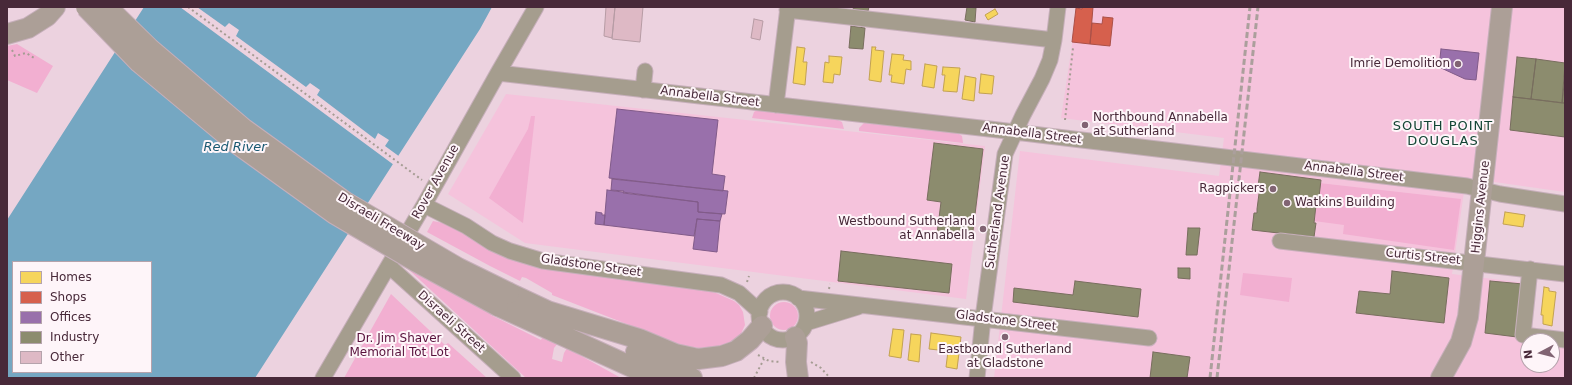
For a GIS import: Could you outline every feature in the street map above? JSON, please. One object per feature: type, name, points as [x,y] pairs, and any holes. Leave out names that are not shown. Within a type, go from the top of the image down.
[{"type":"main road","points":[[7,24],[25,17],[40,7]]},
{"type":"main road","points":[[10,42],[47,16],[55,7]]},
{"type":"main road","name":"Disraeli Freeway","points":[[86,7],[139,62],[235,142],[335,214],[415,261],[503,300],[602,353],[656,378]]},
{"type":"main road","name":"Higgins Avenue","points":[[1441,378],[1461,342],[1466,327],[1475,262],[1502,7]]},
{"type":"main road","name":"Disraeli Freeway","points":[[108,8],[150,48],[244,129],[344,202],[458,268],[503,300],[544,310],[692,378]]},
{"type":"main road","points":[[544,310],[639,339],[675,354],[690,358],[714,358],[730,354],[746,344],[761,319]]},
{"type":"main road","points":[[801,330],[797,343],[796,362],[803,370]]},
{"type":"main road","points":[[602,353],[630,378]]},
{"type":"street","name":"Rover Avenue","points":[[323,378],[389,266],[536,7]]},
{"type":"street","name":"Sutherland Avenue","points":[[977,378],[983,318],[1005,154],[1050,60],[1058,7]]},
{"type":"street","points":[[776,105],[787,9],[1054,40]]},
{"type":"street","points":[[643,90],[645,71]]},
{"type":"street","name":"Annabella Street","points":[[498,73],[1015,132],[1467,186],[1500,194],[1565,204]]},
{"type":"street","name":"Gladstone Street","points":[[424,205],[466,226],[492,243],[510,251],[543,261],[721,285],[739,293],[761,319],[769,335],[779,339],[790,339],[801,330],[863,305]]},
{"type":"street","name":"Curtis Street","points":[[1280,241],[1475,262],[1565,274]]},
{"type":"street","name":"Disraeli Street","points":[[389,266],[513,378]]},
{"type":"street","points":[[1530,269],[1523,335],[1565,340]]},
{"type":"street","name":"Gladstone Street","points":[[761,319],[764,302],[773,295],[783,292],[798,298],[1149,338]]},
{"type":"street","points":[[798,298],[802,302],[807,312],[801,330]]},
{"type":"path","points":[[188,7],[422,180]]},
{"type":"path","points":[[10,42],[15,56],[26,53],[36,59]]},
{"type":"path","points":[[1065,120],[1073,48]]},
{"type":"path","points":[[754,352],[764,359],[785,362]]},
{"type":"path","points":[[754,378],[764,359]]},
{"type":"path","points":[[803,370],[821,368],[830,378]]},
{"type":"shaded area","points":[[1076,7],[1565,7],[1565,192],[1466,178],[1452,274],[1526,283],[1527,333],[1520,333],[1520,373],[1560,373],[1560,342],[1565,343],[1565,378],[994,378],[1020,151],[1219,176],[1224,138],[1061,118]]},
{"type":"shaded area","points":[[506,94],[985,146],[966,299],[525,243],[448,194]]},
{"type":"green space","points":[[17,44],[53,66],[37,93],[7,80],[7,46]]},
{"type":"green space","points":[[757,110],[836,119],[842,122],[844,129],[752,118],[754,112]]},
{"type":"green space","points":[[531,116],[535,116],[523,223],[489,198],[528,129]]},
{"type":"green space","points":[[864,123],[956,132],[962,136],[963,143],[859,131],[859,128]]},
{"type":"green space","points":[[1319,183],[1461,199],[1454,250],[1343,234],[1344,225],[1314,221]]},
{"type":"green space","points":[[433,221],[443,223],[480,241],[716,293],[734,301],[739,305],[743,312],[745,325],[740,336],[722,346],[699,348],[681,345],[552,295],[552,293],[526,278],[522,277],[520,281],[490,266],[427,232]]},
{"type":"green space","points":[[408,266],[493,310],[491,315],[541,340],[543,336],[558,343],[554,348],[552,359],[562,362],[567,348],[621,378],[526,378],[408,269]]},
{"type":"green space","points":[[1243,273],[1292,278],[1289,302],[1240,295]]},
{"type":"green space","name":"Dr. Jim Shaver Memorial Tot Lot","points":[[391,294],[445,345],[448,343],[487,378],[344,378]]},
{"type":"green space","points":[[784,302],[790,303],[794,306],[797,310],[797,322],[794,326],[790,329],[784,330],[778,329],[774,326],[771,322],[770,316],[771,310],[774,306],[778,303]]},
{"type":"water","name":"Red River","points":[[144,7],[492,7],[480,29],[255,378],[7,378],[7,220]]},
{"type":"pier","points":[[180,7],[197,7],[225,27],[229,23],[239,30],[236,36],[306,87],[310,83],[320,90],[317,95],[375,139],[378,133],[389,140],[385,146],[400,157],[394,165]]},
{"type":"building: Homes","points":[[995,9],[998,14],[988,20],[985,15]]},
{"type":"building: Homes","points":[[797,47],[805,48],[803,62],[807,62],[805,85],[793,83]]},
{"type":"building: Homes","points":[[872,47],[876,47],[875,50],[884,51],[881,82],[869,80]]},
{"type":"building: Homes","points":[[892,54],[904,55],[903,60],[911,61],[911,70],[906,69],[904,84],[891,82],[892,75],[889,75]]},
{"type":"building: Homes","points":[[829,56],[842,57],[840,75],[834,74],[833,83],[823,82],[825,62],[829,63]]},
{"type":"building: Homes","points":[[925,64],[937,66],[934,88],[922,86]]},
{"type":"building: Homes","points":[[943,67],[960,68],[957,92],[943,91],[945,75],[942,75]]},
{"type":"building: Homes","points":[[981,74],[994,76],[992,94],[979,93]]},
{"type":"building: Homes","points":[[965,76],[976,78],[974,101],[962,99]]},
{"type":"building: Homes","points":[[1505,212],[1525,215],[1523,227],[1503,224]]},
{"type":"building: Homes","points":[[1544,287],[1549,288],[1549,291],[1556,292],[1552,326],[1543,324],[1543,315],[1541,315]]},
{"type":"building: Homes","points":[[893,329],[904,330],[901,358],[889,356]]},
{"type":"building: Homes","points":[[931,333],[961,337],[957,369],[946,367],[948,351],[929,349]]},
{"type":"building: Homes","points":[[911,334],[921,335],[919,362],[908,360]]},
{"type":"building: Shops","points":[[1082,7],[1093,7],[1090,44],[1072,42],[1076,8],[1082,9]]},
{"type":"building: Shops","points":[[1103,17],[1113,18],[1110,46],[1090,44],[1092,23],[1102,24]]},
{"type":"building: Offices","name":"Imrie Demolition","points":[[1441,49],[1479,53],[1476,80],[1465,79],[1439,67]]},
{"type":"building: Offices","points":[[617,109],[718,120],[712,174],[725,176],[723,191],[609,178]]},
{"type":"building: Offices","points":[[612,179],[728,191],[725,214],[698,212],[698,202],[623,193],[624,191],[611,190]]},
{"type":"building: Offices","points":[[607,190],[698,202],[698,212],[722,214],[720,221],[697,219],[694,236],[604,225]]},
{"type":"building: Offices","points":[[596,212],[605,215],[604,225],[595,224]]},
{"type":"building: Offices","points":[[697,219],[720,221],[717,252],[693,249]]},
{"type":"building: Industry","points":[[854,7],[869,7],[868,11],[853,9]]},
{"type":"building: Industry","points":[[967,7],[976,8],[975,22],[965,20]]},
{"type":"building: Industry","points":[[851,26],[865,28],[863,49],[849,48]]},
{"type":"building: Industry","points":[[1517,57],[1536,59],[1531,99],[1513,97]]},
{"type":"building: Industry","points":[[1536,59],[1565,63],[1562,103],[1531,99]]},
{"type":"building: Industry","points":[[1565,76],[1565,103],[1562,103]]},
{"type":"building: Industry","points":[[1513,97],[1565,103],[1565,137],[1510,130]]},
{"type":"building: Industry","points":[[934,143],[983,149],[972,239],[937,234],[941,202],[927,200]]},
{"type":"building: Industry","name":"Watkins Building","points":[[1260,172],[1321,180],[1319,197],[1317,196],[1314,237],[1252,230],[1254,213],[1257,213]]},
{"type":"building: Industry","points":[[1188,228],[1200,228],[1197,255],[1186,255]]},
{"type":"building: Industry","points":[[841,251],[952,264],[949,293],[838,281]]},
{"type":"building: Industry","points":[[1178,268],[1190,268],[1190,279],[1178,278]]},
{"type":"building: Industry","points":[[1392,271],[1449,278],[1444,323],[1356,313],[1359,291],[1390,294]]},
{"type":"building: Industry","points":[[1075,281],[1141,289],[1138,317],[1013,302],[1014,288],[1073,295]]},
{"type":"building: Industry","points":[[1490,281],[1523,284],[1517,337],[1485,333]]},
{"type":"building: Industry","points":[[1153,352],[1190,357],[1187,378],[1150,378]]},
{"type":"building: Other","points":[[606,7],[615,7],[612,38],[604,36]]},
{"type":"building: Other","points":[[615,7],[643,7],[640,42],[612,39]]},
{"type":"building: Other","points":[[754,19],[763,21],[760,40],[751,38]]},
{"type":"railway","points":[[1210,378],[1250,7]]},
{"type":"railway","points":[[1217,378],[1258,7]]},
{"type":"place","name":"Imrie Demolition","points":[[1458,64]]},
{"type":"place","name":"Northbound Annabella at Sutherland","points":[[1085,125]]},
{"type":"place","name":"Ragpickers","points":[[1273,189]]},
{"type":"place","name":"Watkins Building","points":[[1287,203]]},
{"type":"place","name":"Westbound Sutherland at Annabella","points":[[983,229]]},
{"type":"place","name":"Eastbound Sutherland at Gladstone","points":[[1005,337]]},
{"type":"district","name":"SOUTH POINT DOUGLAS","points":[[1443,134]]}]
